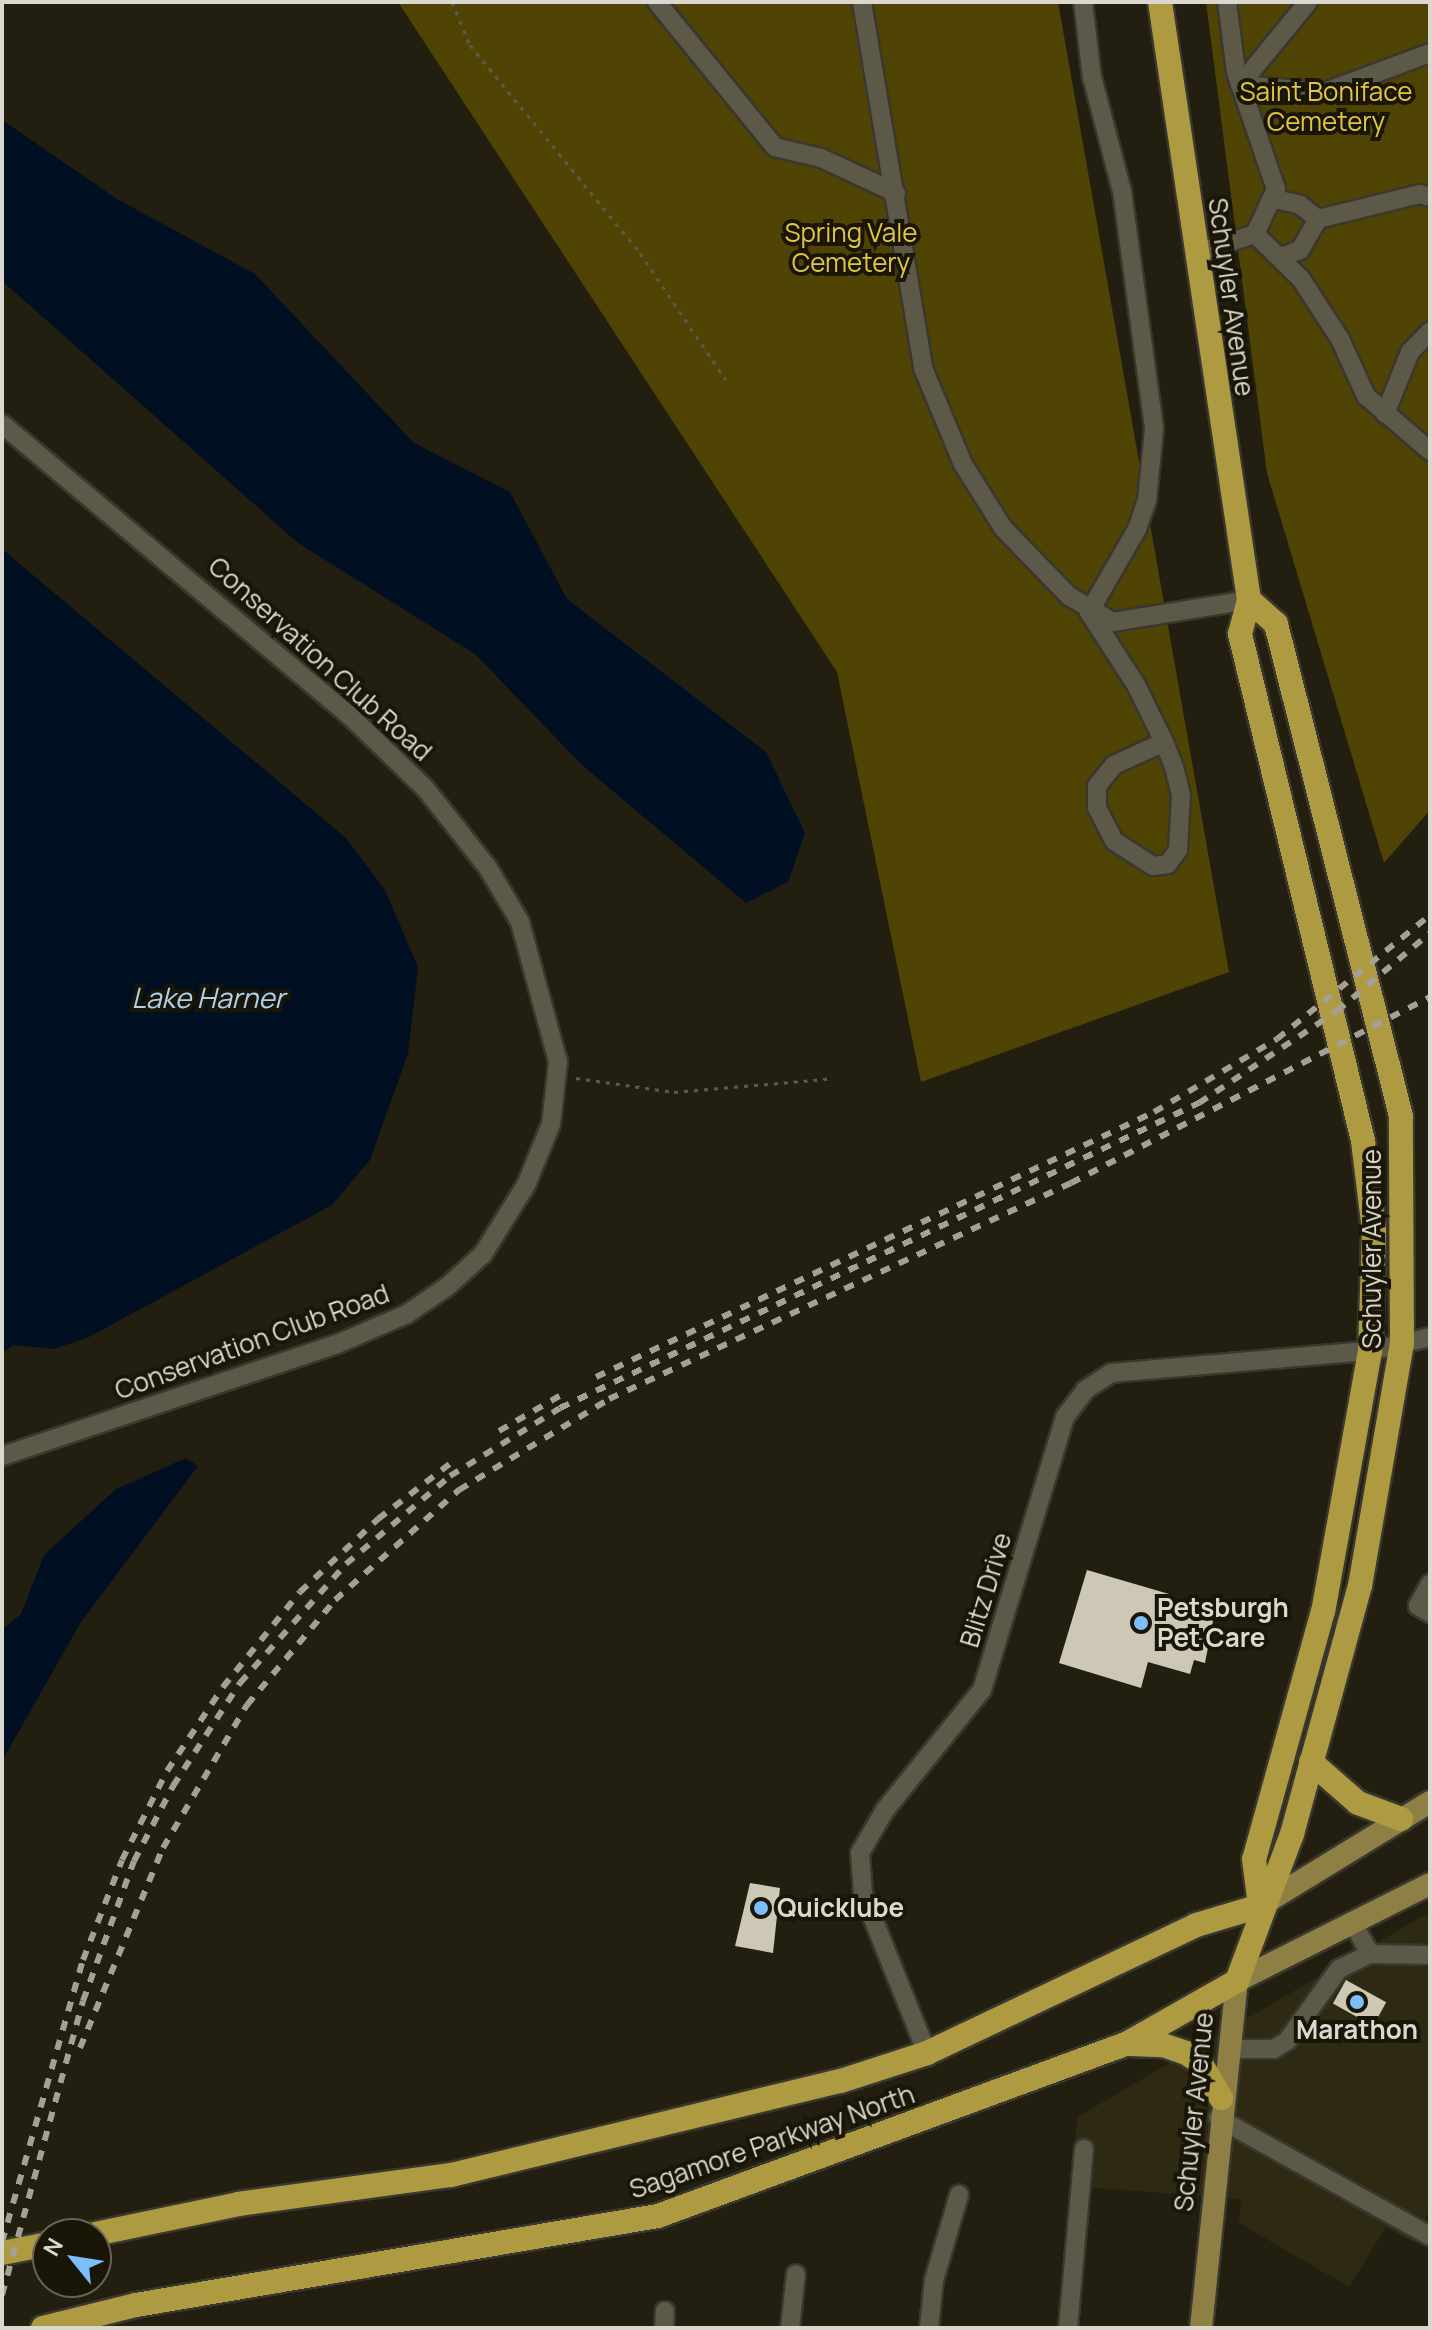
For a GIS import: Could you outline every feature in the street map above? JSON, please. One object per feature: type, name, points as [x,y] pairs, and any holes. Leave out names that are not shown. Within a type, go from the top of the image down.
[{"type":"highway","name":"Schuyler Avenue","points":[[1160,2],[1249,600],[1240,634],[1363,1141],[1374,1231],[1370,1351],[1323,1611],[1254,1859],[1260,1906]]},
{"type":"highway","name":"Schuyler Avenue","points":[[1237,1981],[1260,1906],[1292,1834],[1360,1586],[1402,1343],[1401,1116],[1276,624],[1249,600]]},
{"type":"highway","points":[[1311,1762],[1358,1803],[1401,1819]]},
{"type":"highway","name":"Sagamore Parkway North","points":[[112,2230],[238,2204],[451,2175],[841,2081],[927,2053],[1196,1925],[1260,1906]]},
{"type":"highway","name":"Sagamore Parkway North","points":[[43,2328],[136,2305],[658,2216],[1126,2044],[1237,1981]]},
{"type":"highway","points":[[1126,2044],[1163,2045],[1200,2062],[1220,2108]]},
{"type":"highway","points":[[2,2253],[32,2247]]},
{"type":"main road","name":"Sagamore Parkway North","points":[[1260,1906],[1430,1802]]},
{"type":"main road","name":"Sagamore Parkway North","points":[[1237,1981],[1354,1925],[1430,1884]]},
{"type":"main road","name":"Schuyler Avenue","points":[[1201,2328],[1220,2108],[1237,1981]]},
{"type":"street","points":[[657,2],[775,147],[821,158],[896,193]]},
{"type":"street","points":[[862,2],[865,47],[896,193],[914,328],[936,405],[963,464],[1027,558],[1089,612],[1113,622],[1249,600]]},
{"type":"street","points":[[1083,2],[1092,77],[1122,191],[1154,417],[1147,500],[1089,612]]},
{"type":"street","points":[[1196,253],[1255,234],[1275,199],[1240,85],[1227,2]]},
{"type":"street","points":[[1240,85],[1308,2]]},
{"type":"street","points":[[1240,85],[1325,92],[1430,53]]},
{"type":"street","points":[[1281,257],[1300,250],[1318,219],[1427,190]]},
{"type":"street","points":[[1275,199],[1300,205],[1318,219]]},
{"type":"street","points":[[1255,234],[1281,257],[1340,339],[1366,396],[1430,451]]},
{"type":"street","points":[[1385,414],[1410,352],[1430,331]]},
{"type":"street","name":"Conservation Club Road","points":[[2,424],[378,740],[452,819],[520,922],[544,1002],[556,1075],[551,1124],[526,1185],[483,1254],[448,1286],[407,1314],[337,1344],[2,1456]]},
{"type":"street","points":[[1089,612],[1164,742],[1181,795],[1182,838],[1168,864],[1153,866],[1114,841],[1097,808],[1097,786],[1114,765],[1164,742]]},
{"type":"street","name":"Blitz Drive","points":[[927,2053],[863,1894],[860,1853],[885,1810],[982,1690],[1065,1417],[1085,1390],[1111,1373],[1370,1351],[1430,1337]]},
{"type":"street","points":[[1430,1584],[1418,1606],[1430,1613]]},
{"type":"street","points":[[1354,1925],[1370,1954]]},
{"type":"street","points":[[1230,2049],[1274,2049],[1287,2041],[1339,1969],[1370,1954],[1430,1955]]},
{"type":"street","points":[[1220,2108],[1430,2236]]},
{"type":"street","points":[[1068,2328],[1084,2149]]},
{"type":"street","points":[[929,2328],[934,2280],[959,2195]]},
{"type":"street","points":[[790,2328],[796,2274]]},
{"type":"path","points":[[452,2],[470,45],[640,253],[726,380]]},
{"type":"path","points":[[556,1075],[674,1092],[827,1079]]},
{"type":"shaded area","points":[[1430,1912],[1430,2210],[1412,2242],[1386,2227],[1349,2287],[1239,2223],[1241,2199],[1072,2186],[1077,2117]]},
{"type":"green space","name":"Spring Vale Cemetery","points":[[398,2],[1058,2],[1229,972],[921,1082],[837,672]]},
{"type":"green space","name":"Saint Boniface Cemetery","points":[[1206,2],[1430,2],[1430,810],[1384,863],[1267,473]]},
{"type":"water","points":[[2,120],[117,199],[255,274],[414,443],[510,492],[567,599],[766,752],[805,833],[788,882],[746,903],[583,766],[475,654],[298,543],[2,281]]},
{"type":"water","name":"Lake Harner","points":[[2,549],[346,838],[385,890],[418,967],[408,1054],[370,1160],[332,1205],[89,1337],[54,1349],[13,1345],[2,1353]]},
{"type":"water","points":[[186,1458],[198,1466],[81,1622],[2,1761],[2,1630],[21,1614],[44,1555],[116,1489]]},
{"type":"building","name":"Petsburgh Pet Care","points":[[1087,1570],[1169,1594],[1167,1601],[1214,1616],[1205,1663],[1194,1660],[1190,1674],[1148,1662],[1141,1688],[1059,1663]]},
{"type":"building","name":"Quicklube","points":[[750,1883],[780,1888],[773,1953],[735,1946]]},
{"type":"building","name":"Marathon","points":[[1346,1980],[1386,2002],[1373,2026],[1333,2004]]},
{"type":"railway","points":[[596,1377],[1154,1112],[1277,1039],[1430,915]]},
{"type":"railway","points":[[2,2295],[83,2001],[134,1861],[173,1786],[240,1683],[346,1564],[450,1476],[560,1408],[1199,1103],[1337,1011],[1430,933]]},
{"type":"railway","points":[[80,2048],[163,1848],[247,1705],[335,1600],[459,1490],[609,1399],[1071,1183],[1430,997]]},
{"type":"railway","points":[[499,1431],[561,1395]]},
{"type":"railway","points":[[2,2242],[83,1960],[122,1860],[167,1771],[223,1687],[300,1592],[378,1519],[455,1460]]},
{"type":"place","name":"Petsburgh Pet Care","points":[[1141,1623]]},
{"type":"place","name":"Quicklube","points":[[761,1908]]},
{"type":"place","name":"Marathon","points":[[1357,2002]]}]
